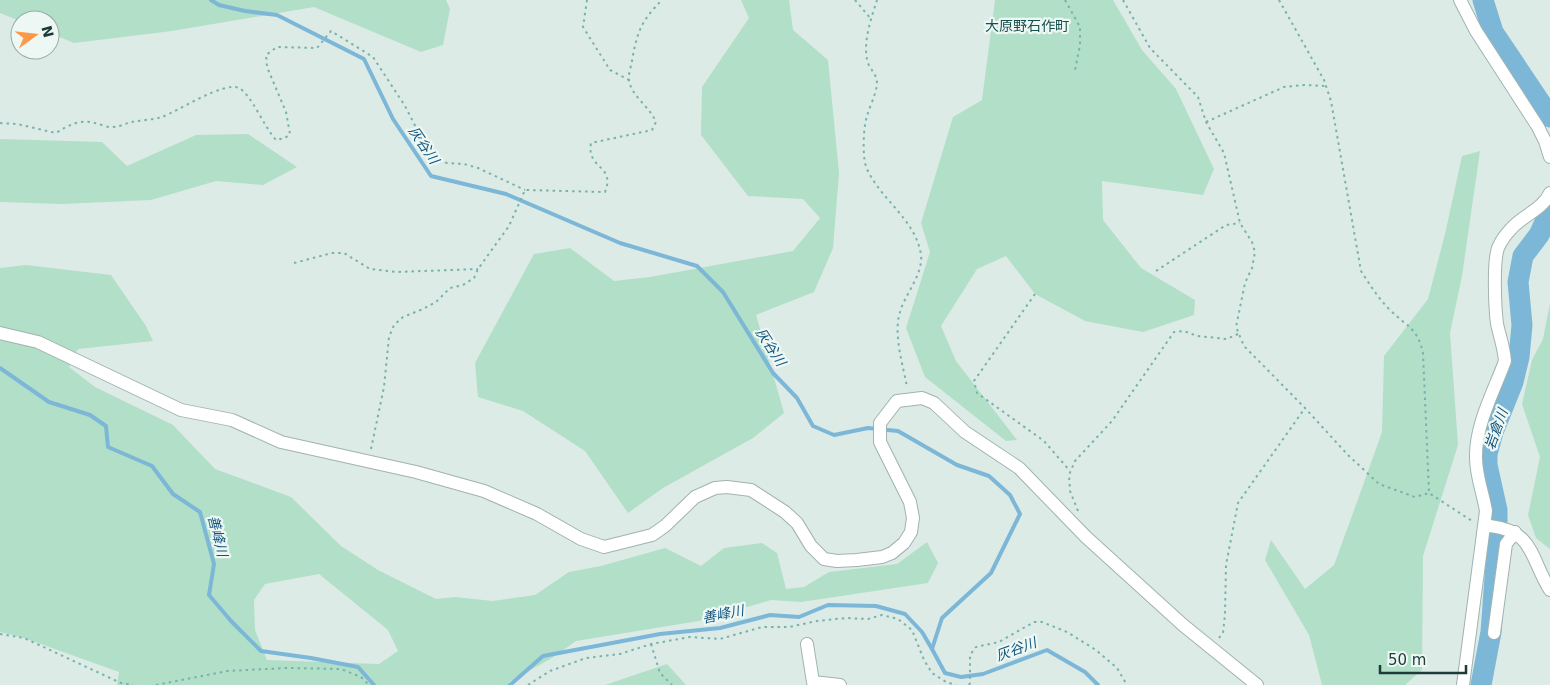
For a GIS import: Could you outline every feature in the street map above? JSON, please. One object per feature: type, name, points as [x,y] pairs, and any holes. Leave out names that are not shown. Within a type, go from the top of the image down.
[{"type":"street","points":[[1460,0],[1476,31],[1538,127],[1550,157]]},
{"type":"street","points":[[1463,685],[1488,526],[1476,458],[1478,435],[1506,361],[1497,323],[1495,267],[1498,248],[1516,222],[1538,208],[1550,193]]},
{"type":"street","points":[[0,333],[38,342],[181,410],[232,420],[281,442],[369,460],[484,492],[537,514],[581,539],[604,548],[652,535],[666,526],[695,497],[715,488],[727,487],[751,490],[784,512],[797,523],[810,546],[824,559],[836,561],[882,557],[892,553],[904,543],[911,532],[913,518],[910,502],[880,442],[880,423],[888,410],[897,401],[922,398],[934,403],[965,432],[1019,468],[1086,538],[1183,625],[1257,685]]},
{"type":"street","points":[[1488,526],[1510,530],[1524,540],[1550,590]]},
{"type":"street","points":[[1494,633],[1506,544],[1510,530]]},
{"type":"street","points":[[807,644],[813,682],[840,685]]},
{"type":"path","points":[[0,123],[17,124],[56,132],[72,124],[86,121],[112,128],[131,122],[160,118],[180,110],[191,102],[225,88],[236,87],[246,92],[268,131],[276,140],[285,138],[290,134],[286,112],[267,67],[266,56],[277,47],[317,48],[331,31],[373,57],[405,106],[425,145],[436,160],[478,168],[525,190],[605,192],[609,183],[606,173],[595,162],[590,152],[591,143],[652,130],[656,122],[652,113],[639,100],[629,80],[610,70],[583,27],[587,0]]},
{"type":"path","points":[[629,80],[636,37],[648,14],[662,0]]},
{"type":"path","points":[[855,0],[871,20]]},
{"type":"path","points":[[877,0],[866,42],[868,64],[876,76],[877,86],[866,119],[864,140],[866,167],[876,186],[905,220],[918,241],[921,258],[916,276],[899,313],[898,339],[910,399]]},
{"type":"path","points":[[1065,0],[1080,27],[1080,45],[1075,70]]},
{"type":"path","points":[[1123,0],[1150,48],[1198,98],[1206,122],[1224,153],[1240,223],[1252,242],[1255,252],[1252,268],[1245,283],[1236,327],[1244,346],[1347,454],[1379,484],[1415,497],[1428,493],[1473,522],[1488,526]]},
{"type":"path","points":[[1279,0],[1326,86],[1362,271],[1373,291],[1420,338],[1423,353],[1428,493]]},
{"type":"path","points":[[1206,122],[1284,87],[1304,84],[1326,86]]},
{"type":"path","points":[[369,460],[384,387],[389,337],[394,325],[403,317],[436,302],[450,288],[474,278],[478,269],[508,226],[525,190]]},
{"type":"path","points":[[1156,271],[1226,225],[1240,223]]},
{"type":"path","points":[[294,263],[332,253],[344,253],[370,269],[396,272],[478,269]]},
{"type":"path","points":[[1035,294],[974,381],[977,393],[1044,441],[1070,471]]},
{"type":"path","points":[[1078,510],[1070,491],[1068,475],[1075,461],[1112,421],[1174,332],[1184,331],[1197,336],[1227,339],[1238,334]]},
{"type":"path","points":[[1210,647],[1223,633],[1226,565],[1238,503],[1305,408]]},
{"type":"path","points":[[528,685],[550,671],[586,658],[620,654],[651,644],[690,637],[720,639],[762,627],[789,628],[817,621],[846,618],[868,619],[882,615],[898,619],[912,630],[924,660],[932,672],[946,682],[956,685]]},
{"type":"path","points":[[969,685],[970,655],[976,647],[999,642],[1034,622],[1042,622],[1067,632],[1096,650],[1117,668],[1127,685]]},
{"type":"path","points":[[0,634],[24,638],[121,683],[133,685]]},
{"type":"path","points":[[651,644],[660,673],[672,685]]},
{"type":"path","points":[[156,685],[227,671],[287,668],[341,669],[361,677],[370,685]]},
{"type":"green space","points":[[0,0],[446,0],[450,9],[443,45],[421,52],[314,7],[172,31],[74,43],[60,37],[60,10],[10,10],[10,17],[0,13]]},
{"type":"green space","points":[[741,0],[789,0],[793,30],[828,60],[839,173],[833,248],[814,292],[756,315],[784,413],[753,438],[663,488],[628,513],[585,451],[523,411],[478,397],[475,363],[534,254],[570,248],[614,281],[650,277],[793,251],[820,218],[803,199],[748,196],[701,135],[702,87],[749,18]]},
{"type":"green space","points":[[995,0],[1113,0],[1142,50],[1176,89],[1214,169],[1203,195],[1102,181],[1103,220],[1141,268],[1195,300],[1194,315],[1143,332],[1085,321],[1035,294],[1006,256],[977,269],[941,326],[956,361],[1017,440],[1006,441],[925,377],[906,328],[930,252],[921,223],[953,117],[982,100]]},
{"type":"green space","points":[[248,134],[297,167],[263,185],[216,181],[151,200],[62,204],[0,202],[0,139],[102,142],[127,166],[196,135]]},
{"type":"green space","points":[[1480,151],[1462,276],[1450,333],[1458,445],[1423,556],[1422,670],[1405,685],[1322,685],[1309,635],[1265,560],[1271,540],[1305,589],[1334,565],[1382,432],[1384,356],[1428,299],[1445,234],[1462,156]]},
{"type":"green space","points":[[26,265],[111,275],[146,326],[153,341],[78,349],[69,367],[95,387],[173,425],[215,469],[291,497],[341,546],[378,570],[436,599],[455,597],[493,601],[535,595],[569,572],[601,566],[665,548],[701,566],[724,548],[762,543],[777,553],[786,589],[804,587],[829,572],[897,564],[927,542],[938,563],[928,583],[801,602],[771,600],[699,621],[576,641],[552,658],[509,682],[509,685],[117,685],[119,672],[24,638],[0,632],[0,268]],"holes":[[[319,574],[388,630],[398,651],[379,664],[267,660],[255,630],[254,600],[265,584]]]},
{"type":"green space","points":[[1550,303],[1550,549],[1536,538],[1528,515],[1540,457],[1522,404],[1532,360],[1543,339]]},
{"type":"green space","points":[[667,664],[686,685],[605,685]]},
{"type":"waterway","name":"灰谷川","points":[[211,0],[219,5],[245,11],[277,15],[364,59],[393,119],[431,176],[506,194],[620,243],[697,266],[723,292],[773,373],[797,398],[813,426],[834,435],[868,428],[898,431],[957,465],[989,476],[1010,495],[1020,514],[991,573],[942,618],[932,649],[945,673],[961,677],[983,674],[1047,650],[1085,672],[1098,685]]},
{"type":"waterway","name":"岩倉川","points":[[1483,0],[1493,32],[1550,117]]},
{"type":"waterway","name":"岩倉川","points":[[1481,685],[1491,632],[1497,550],[1497,510],[1487,465],[1487,454],[1493,432],[1513,382],[1519,357],[1522,325],[1518,282],[1523,256],[1539,235],[1550,211]]},
{"type":"waterway","name":"善峰川","points":[[0,368],[49,402],[90,415],[106,426],[108,447],[152,466],[173,494],[200,512],[214,564],[209,595],[231,621],[261,651],[358,667],[374,685]]},
{"type":"waterway","name":"善峰川","points":[[510,685],[543,656],[660,634],[720,628],[770,615],[799,617],[828,605],[876,606],[905,614],[922,632],[932,649]]},
{"type":"district","name":"大原野石作町","points":[[1027,26]]}]
